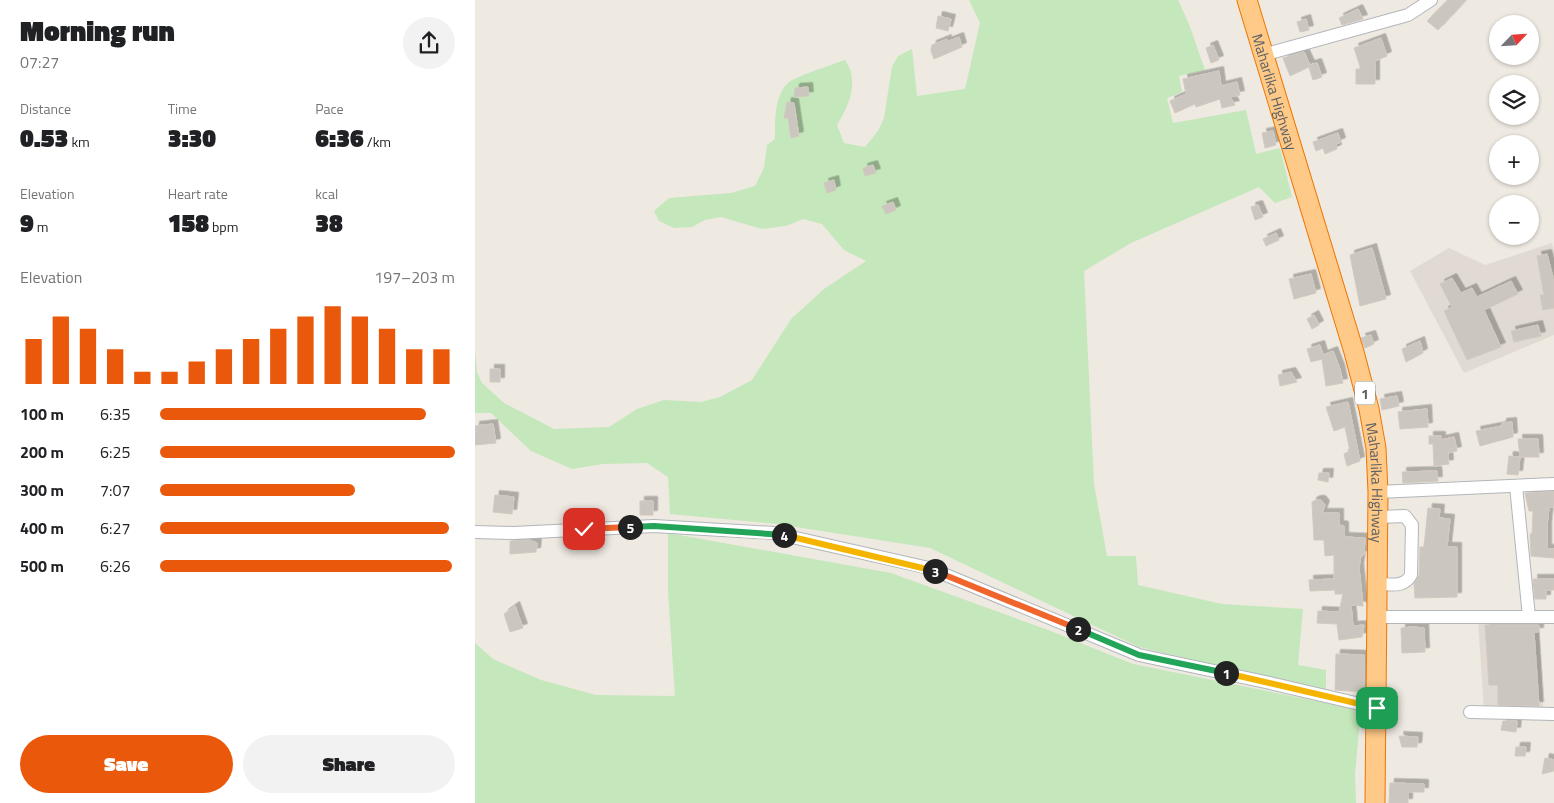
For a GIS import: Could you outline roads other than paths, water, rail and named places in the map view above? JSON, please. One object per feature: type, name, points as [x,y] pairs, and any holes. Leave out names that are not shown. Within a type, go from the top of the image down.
[{"type":"highway","name":"Maharlika Highway","points":[[1247,0],[1362,380],[1376,448],[1379,517],[1375,803]]},
{"type":"street","points":[[1263,55],[1408,15],[1431,0]]},
{"type":"street","points":[[1378,492],[1554,484]]},
{"type":"street","points":[[1516,486],[1529,617]]},
{"type":"street","points":[[1378,584],[1401,585],[1407,582],[1411,575],[1412,524],[1405,516],[1379,517]]},
{"type":"street","points":[[475,532],[514,533],[654,526],[773,533],[929,568],[1139,655],[1270,682],[1377,708]]},
{"type":"street","points":[[1378,617],[1554,617]]},
{"type":"street","points":[[1470,712],[1554,714]]}]
